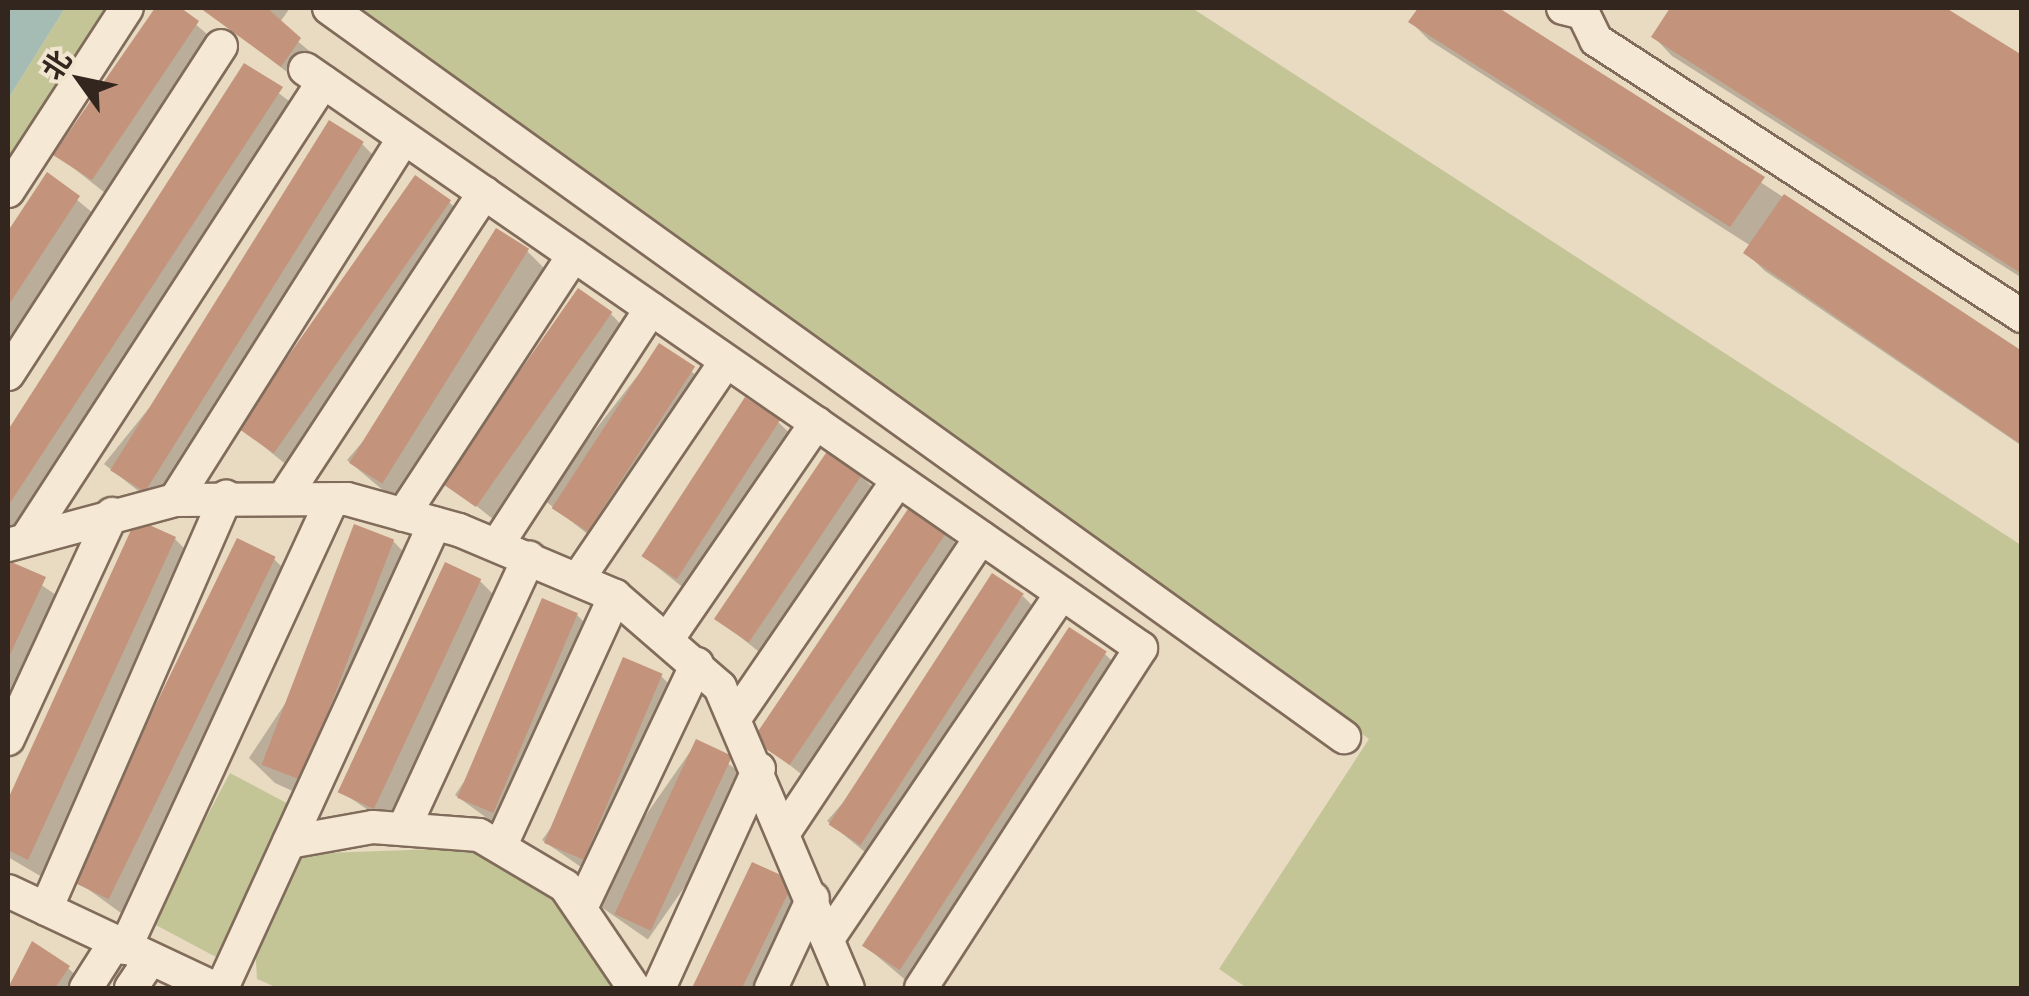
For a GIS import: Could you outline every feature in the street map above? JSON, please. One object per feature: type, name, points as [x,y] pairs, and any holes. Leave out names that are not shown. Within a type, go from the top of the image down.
[{"type":"street","points":[[8,191],[127,8]]},
{"type":"street","points":[[328,8],[1344,737]]},
{"type":"street","points":[[1577,9],[1596,40],[2022,316]]},
{"type":"street","points":[[8,374],[221,46]]},
{"type":"street","points":[[17,542],[314,76],[1141,648],[921,988]]},
{"type":"street","points":[[175,500],[404,138]]},
{"type":"street","points":[[285,496],[484,193]]},
{"type":"street","points":[[222,988],[289,842],[419,519],[574,255]]},
{"type":"street","points":[[497,544],[650,308]]},
{"type":"street","points":[[578,579],[726,361]]},
{"type":"street","points":[[669,637],[816,423]]},
{"type":"street","points":[[735,718],[898,480]]},
{"type":"street","points":[[17,542],[175,500],[285,496],[332,499],[419,519],[497,544],[616,596],[669,637],[696,664],[735,718],[786,831],[848,988]]},
{"type":"street","points":[[214,988],[21,906],[226,497]]},
{"type":"street","points":[[131,988],[130,951],[332,499]]},
{"type":"street","points":[[8,739],[112,514]]},
{"type":"street","points":[[786,831],[981,537]]},
{"type":"street","points":[[404,828],[529,558]]},
{"type":"street","points":[[828,937],[1062,593]]},
{"type":"street","points":[[501,845],[616,596]]},
{"type":"street","points":[[582,906],[696,664]]},
{"type":"street","points":[[659,988],[759,770]]},
{"type":"street","points":[[289,842],[404,828],[501,845],[531,859],[582,906],[634,988]]},
{"type":"street","points":[[771,988],[813,898]]},
{"type":"street","points":[[86,988],[130,951]]},
{"type":"green space","points":[[65,8],[113,8],[8,171],[8,99]]},
{"type":"green space","points":[[349,8],[1192,8],[2021,545],[2021,988],[1247,988],[1219,969],[1369,739]]},
{"type":"green space","points":[[230,773],[295,808],[216,957],[151,922]]},
{"type":"green space","points":[[464,848],[509,859],[573,916],[616,988],[278,988],[257,979],[255,944],[298,854]]},
{"type":"shaded area","points":[[8,8],[65,8],[8,99]]},
{"type":"building","points":[[155,8],[181,8],[199,21],[92,180],[53,155]]},
{"type":"building","points":[[200,8],[267,8],[301,38],[281,67]]},
{"type":"building","points":[[1418,8],[1499,8],[1765,177],[1730,227],[1408,22]]},
{"type":"building","points":[[1670,8],[1946,8],[2022,55],[2022,274],[1651,37]]},
{"type":"building","points":[[244,63],[283,87],[8,506],[8,430]]},
{"type":"building","points":[[329,120],[364,142],[145,492],[110,470]]},
{"type":"building","points":[[47,172],[80,196],[8,306],[8,231]]},
{"type":"building","points":[[415,175],[451,200],[274,453],[238,428]]},
{"type":"building","points":[[1784,194],[2022,351],[2022,445],[1743,253]]},
{"type":"building","points":[[496,228],[529,249],[382,484],[349,463]]},
{"type":"building","points":[[578,288],[612,312],[476,507],[441,483]]},
{"type":"building","points":[[659,343],[695,366],[588,532],[552,508]]},
{"type":"building","points":[[745,397],[780,420],[677,579],[642,556]]},
{"type":"building","points":[[828,450],[863,473],[749,643],[714,619]]},
{"type":"building","points":[[910,506],[947,531],[790,765],[752,740]]},
{"type":"building","points":[[136,519],[176,537],[28,860],[8,850],[8,799]]},
{"type":"building","points":[[354,524],[394,539],[302,780],[262,765]]},
{"type":"building","points":[[237,538],[276,557],[109,899],[70,880]]},
{"type":"building","points":[[9,561],[46,577],[8,659],[8,564]]},
{"type":"building","points":[[445,562],[481,579],[374,809],[338,792]]},
{"type":"building","points":[[992,573],[1024,594],[860,845],[829,825]]},
{"type":"building","points":[[542,598],[578,613],[493,813],[457,798]]},
{"type":"building","points":[[1069,627],[1107,652],[900,970],[862,946]]},
{"type":"building","points":[[623,657],[663,674],[584,860],[544,843]]},
{"type":"building","points":[[696,739],[732,756],[651,931],[614,914]]},
{"type":"building","points":[[752,862],[794,881],[742,988],[692,988]]},
{"type":"building","points":[[32,941],[70,966],[55,988],[8,988]]}]
